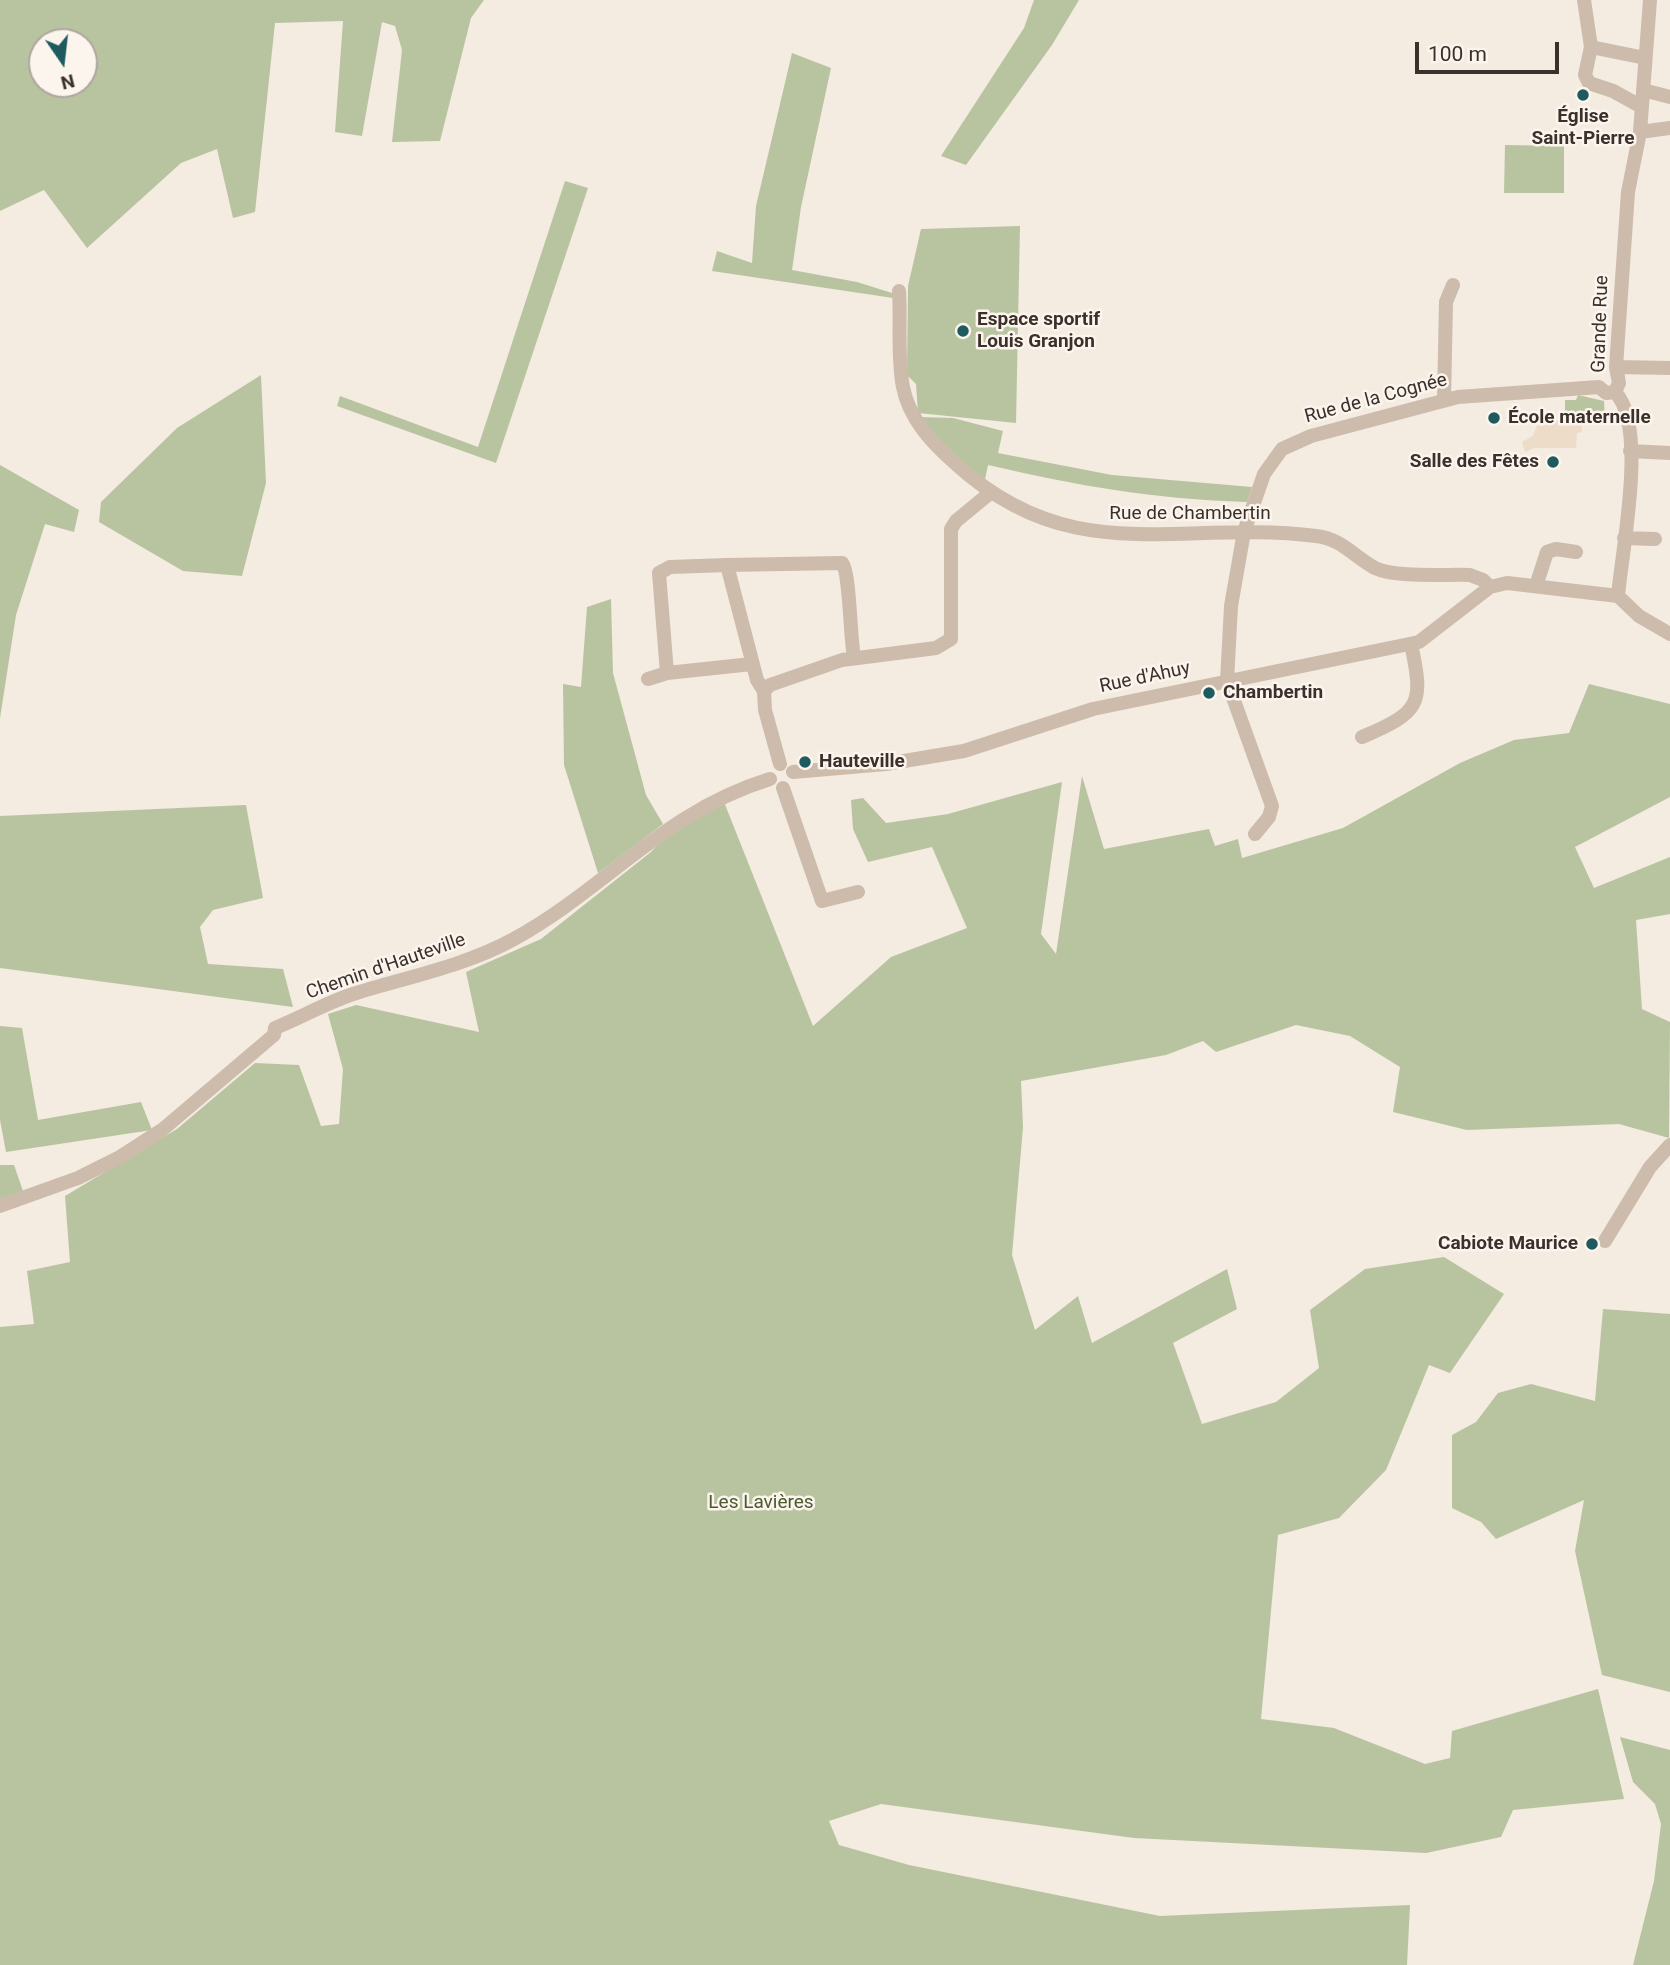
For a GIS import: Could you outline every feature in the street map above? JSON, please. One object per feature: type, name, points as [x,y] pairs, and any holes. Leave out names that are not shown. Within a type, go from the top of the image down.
[{"type":"street","points":[[1584,0],[1591,47],[1585,75],[1589,83],[1614,91],[1642,107]]},
{"type":"street","name":"Grande Rue","points":[[1618,596],[1631,488],[1626,412],[1616,379],[1628,192],[1640,132],[1650,0]]},
{"type":"street","points":[[1591,47],[1645,58]]},
{"type":"street","points":[[1643,90],[1670,97]]},
{"type":"street","points":[[1640,132],[1670,128]]},
{"type":"street","points":[[1444,400],[1445,313],[1452,285]]},
{"type":"street","name":"Rue de Chambertin","points":[[900,291],[903,387],[910,409],[927,435],[990,493],[1054,521],[1115,536],[1244,532],[1327,537],[1345,545],[1377,568],[1471,575],[1483,580],[1490,587],[1507,583],[1618,596]]},
{"type":"street","points":[[1616,379],[1670,368]]},
{"type":"street","name":"Rue de la Cognée","points":[[1227,681],[1231,606],[1244,532],[1264,474],[1282,449],[1324,431],[1444,400],[1474,395],[1599,387],[1604,375],[1616,379]]},
{"type":"street","points":[[1630,451],[1670,453]]},
{"type":"street","points":[[764,691],[780,680],[853,657],[936,648],[948,644],[954,628],[951,529],[956,521],[990,493]]},
{"type":"street","points":[[1624,538],[1656,539]]},
{"type":"street","points":[[1536,586],[1547,552],[1556,549],[1576,552]]},
{"type":"street","points":[[667,673],[658,582],[659,573],[670,567],[842,563],[847,573],[853,657]]},
{"type":"street","points":[[727,565],[752,664],[764,691],[765,710],[780,764]]},
{"type":"street","name":"Rue d'Ahuy","points":[[793,772],[886,764],[964,751],[1093,709],[1411,644],[1427,638],[1490,587]]},
{"type":"street","points":[[1618,596],[1639,616],[1670,634]]},
{"type":"street","points":[[1362,737],[1402,716],[1413,705],[1419,687],[1411,644]]},
{"type":"street","points":[[648,679],[667,673],[752,664]]},
{"type":"street","points":[[1227,681],[1272,806],[1269,817],[1255,834]]},
{"type":"street","points":[[780,764],[790,767],[793,772],[792,782],[783,788],[776,786],[770,779],[771,770],[780,764]]},
{"type":"street","name":"Chemin d'Hauteville","points":[[0,1206],[78,1178],[162,1130],[274,1035],[275,1028],[351,995],[440,969],[512,940],[583,895],[642,845],[698,808],[770,779]]},
{"type":"street","points":[[783,788],[822,901],[858,892]]},
{"type":"street","points":[[1605,1241],[1650,1167],[1670,1145]]},
{"type":"green space","points":[[0,0],[484,0],[471,18],[440,141],[392,142],[402,50],[395,26],[382,22],[362,136],[335,132],[343,21],[275,23],[255,212],[233,218],[217,149],[181,163],[87,248],[44,190],[0,211]]},
{"type":"green space","points":[[1034,0],[1079,0],[1052,45],[966,165],[941,156],[1024,28]]},
{"type":"green space","points":[[792,53],[831,68],[801,207],[792,270],[857,282],[895,294],[893,298],[712,271],[717,251],[752,263],[756,206]]},
{"type":"green space","points":[[1505,145],[1564,146],[1564,193],[1504,193]]},
{"type":"green space","points":[[565,181],[588,188],[496,463],[337,406],[340,396],[478,447]]},
{"type":"green space","name":"Espace sportif Louis Granjon","points":[[1020,226],[1016,423],[918,413],[916,384],[907,375],[908,286],[921,229]]},
{"type":"green space","points":[[261,375],[266,483],[242,576],[183,571],[99,522],[101,502],[177,428]]},
{"type":"green space","points":[[1578,395],[1604,401],[1605,422],[1582,425],[1580,418],[1565,419],[1565,400],[1576,400]]},
{"type":"green space","points":[[920,417],[953,418],[1003,431],[998,453],[1112,475],[1252,487],[1247,502],[1180,498],[1085,485],[988,465],[984,484],[940,443]]},
{"type":"green space","points":[[0,465],[79,510],[74,532],[45,524],[16,615],[0,718]]},
{"type":"green space","points":[[611,599],[613,673],[646,795],[663,824],[598,873],[564,765],[563,684],[581,687],[587,607]]},
{"type":"green space","name":"Les Lavières","points":[[1589,684],[1670,704],[1670,797],[1575,847],[1594,888],[1670,857],[1670,914],[1636,920],[1642,1009],[1670,1022],[1669,1138],[1619,1124],[1467,1130],[1393,1112],[1400,1067],[1350,1036],[1296,1025],[1216,1052],[1203,1041],[1166,1055],[1021,1081],[1023,1127],[1012,1255],[1035,1330],[1078,1296],[1092,1343],[1227,1269],[1237,1309],[1173,1343],[1202,1424],[1276,1402],[1319,1368],[1310,1310],[1365,1269],[1444,1257],[1504,1294],[1450,1373],[1429,1365],[1386,1470],[1339,1518],[1278,1535],[1261,1719],[1334,1728],[1425,1764],[1450,1758],[1452,1731],[1598,1689],[1624,1799],[1513,1810],[1501,1837],[1426,1853],[1134,1838],[881,1804],[829,1821],[839,1845],[909,1865],[1160,1916],[1410,1905],[1407,1965],[0,1965],[0,1327],[34,1324],[27,1271],[70,1262],[65,1196],[177,1129],[255,1063],[299,1065],[321,1126],[339,1124],[343,1069],[328,1014],[356,1005],[479,1032],[466,972],[541,939],[651,852],[668,834],[724,802],[813,1026],[891,957],[967,928],[932,847],[868,862],[853,829],[851,800],[863,798],[886,823],[948,814],[1062,782],[1041,934],[1056,954],[1082,776],[1104,849],[1209,829],[1215,846],[1238,839],[1242,858],[1343,828],[1460,763],[1514,740],[1569,733]]},
{"type":"green space","points":[[246,805],[263,898],[213,910],[200,927],[208,964],[283,969],[293,1007],[0,968],[0,816]]},
{"type":"green space","points":[[0,1026],[22,1028],[38,1120],[141,1102],[152,1130],[6,1152],[0,1120]]},
{"type":"green space","points":[[0,1165],[14,1165],[23,1191],[0,1199]]},
{"type":"green space","points":[[1603,1309],[1670,1314],[1670,1692],[1602,1675],[1575,1551],[1584,1500],[1496,1539],[1481,1522],[1452,1508],[1452,1435],[1476,1422],[1498,1393],[1531,1384],[1595,1401]]},
{"type":"green space","points":[[1620,1737],[1670,1750],[1670,1965],[1633,1965],[1654,1881],[1661,1824],[1655,1804],[1633,1782]]},
{"type":"shaded area","points":[[1581,418],[1582,432],[1577,433],[1576,448],[1534,448],[1525,452],[1522,442],[1533,436],[1538,423]]},
{"type":"place","name":"Église Saint-Pierre","points":[[1583,95]]},
{"type":"place","name":"Espace sportif Louis Granjon","points":[[963,331]]},
{"type":"place","name":"École maternelle","points":[[1494,418]]},
{"type":"place","name":"Salle des Fêtes","points":[[1553,462]]},
{"type":"place","name":"Chambertin","points":[[1209,693]]},
{"type":"place","name":"Hauteville","points":[[805,762]]},
{"type":"place","name":"Cabiote Maurice","points":[[1592,1244]]}]
